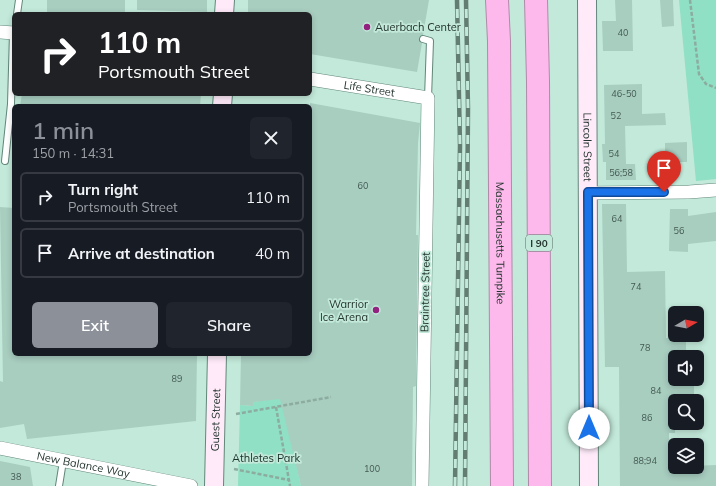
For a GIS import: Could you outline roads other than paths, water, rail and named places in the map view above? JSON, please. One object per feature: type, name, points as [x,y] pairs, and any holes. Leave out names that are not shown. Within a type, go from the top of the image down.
[{"type":"highway","name":"Massachusetts Turnpike","points":[[497,0],[499,48],[502,486]]},
{"type":"highway","name":"I 90","points":[[536,0],[538,81],[540,486]]},
{"type":"street","points":[[224,12],[225,0]]},
{"type":"street","name":"Lincoln Street","points":[[587,0],[589,486]]},
{"type":"street","points":[[0,32],[12,32]]},
{"type":"street","name":"Life Street","points":[[312,80],[428,98]]},
{"type":"street","name":"Braintree Street","points":[[422,486],[428,98]]},
{"type":"street","points":[[588,192],[689,192],[716,190]]},
{"type":"street","name":"Guest Street","points":[[214,486],[217,356]]},
{"type":"street","name":"New Balance Way","points":[[0,448],[191,486]]},
{"type":"lane","points":[[17,12],[19,0]]},
{"type":"lane","points":[[423,39],[430,41],[428,98]]},
{"type":"lane","points":[[5,161],[12,80]]},
{"type":"lane","points":[[59,486],[63,461]]},
{"type":"railway","points":[[455,486],[460,145],[457,0]]},
{"type":"railway","points":[[465,486],[468,108],[466,0]]},
{"type":"place","name":"Auerbach Center","points":[[367,27]]},
{"type":"place","name":"Warrior Ice Arena","points":[[376,310]]},
{"type":"park label","name":"Athletes Park","points":[[266,458]]}]
